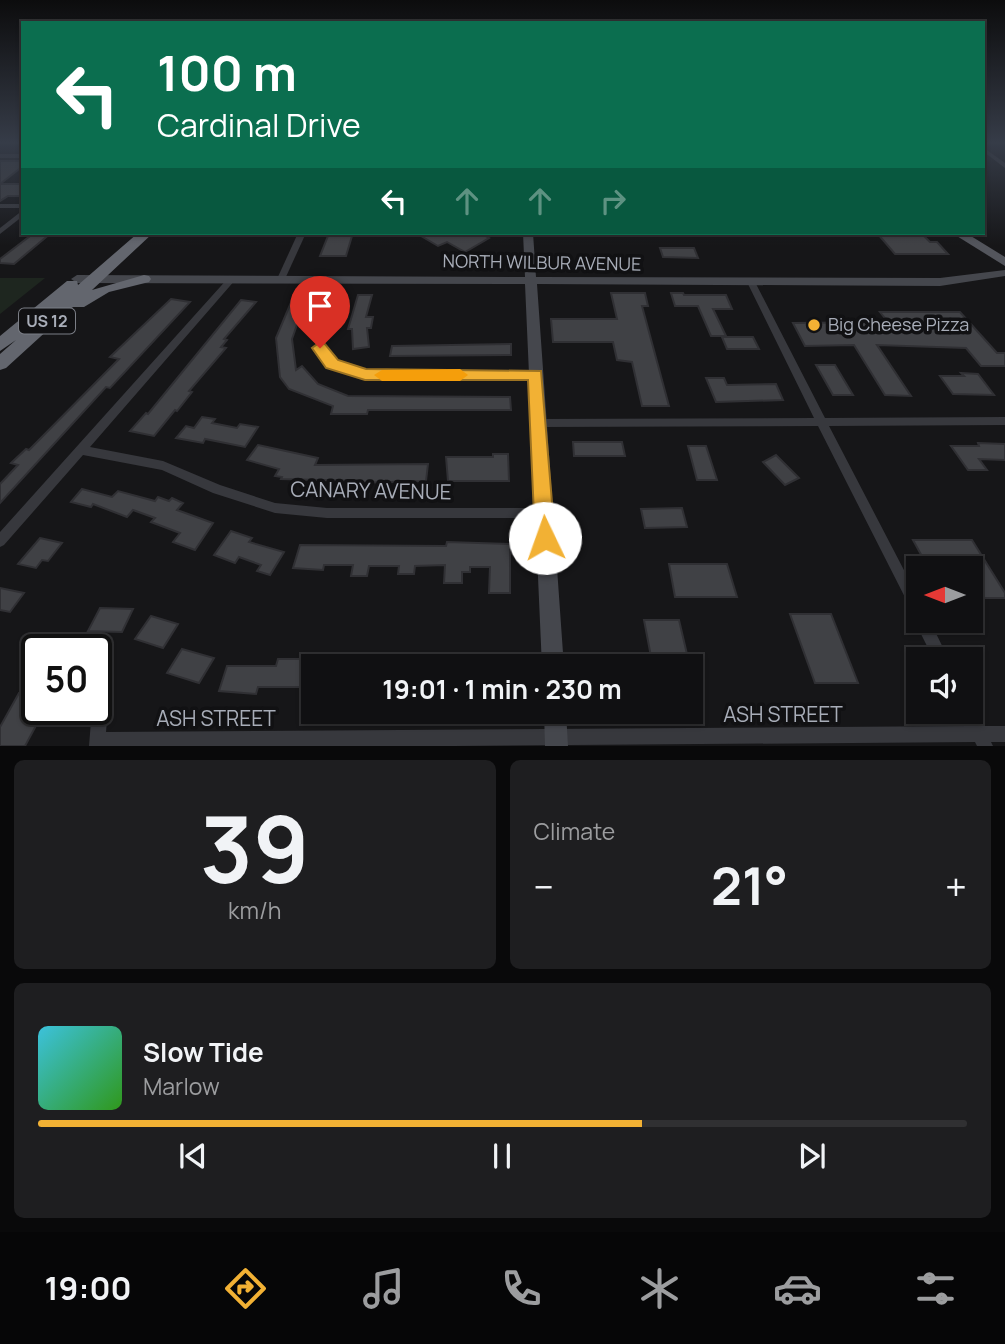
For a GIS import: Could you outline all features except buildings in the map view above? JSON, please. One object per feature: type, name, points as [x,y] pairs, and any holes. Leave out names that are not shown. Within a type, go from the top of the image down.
[{"type":"highway","name":"US 12","points":[[0,345],[128,235]]},
{"type":"highway","name":"US 12","points":[[0,364],[144,235]]},
{"type":"highway","points":[[122,255],[122,265],[144,279]]},
{"type":"highway","points":[[0,370],[87,298],[104,289],[144,279]]},
{"type":"main road","points":[[528,235],[551,654]]},
{"type":"main road","points":[[961,235],[1005,262]]},
{"type":"main road","name":"NORTH WILBUR AVENUE","points":[[77,279],[952,281],[1005,273]]},
{"type":"street","points":[[0,206],[21,206]]},
{"type":"street","points":[[0,232],[21,214]]},
{"type":"street","points":[[281,279],[301,235]]},
{"type":"street","points":[[0,541],[232,279]]},
{"type":"street","points":[[337,279],[319,338],[324,356],[341,369],[384,376],[536,375]]},
{"type":"street","points":[[751,282],[906,589]]},
{"type":"street","points":[[539,423],[1005,421]]},
{"type":"street","name":"CANARY AVENUE","points":[[80,450],[163,466],[217,489],[275,508],[327,513],[544,513]]},
{"type":"street","points":[[975,724],[983,740]]},
{"type":"street","points":[[98,743],[99,725]]},
{"type":"street","name":"ASH STREET","points":[[98,743],[983,740],[1005,734]]},
{"type":"shaded area","points":[[0,278],[45,278],[0,314]]},
{"type":"slow traffic","points":[[382,375],[460,375]]},
{"type":"place","name":"Big Cheese Pizza","points":[[814,325]]},
{"type":"route","points":[[320,348],[332,364],[365,375],[536,375],[545,538]]}]
